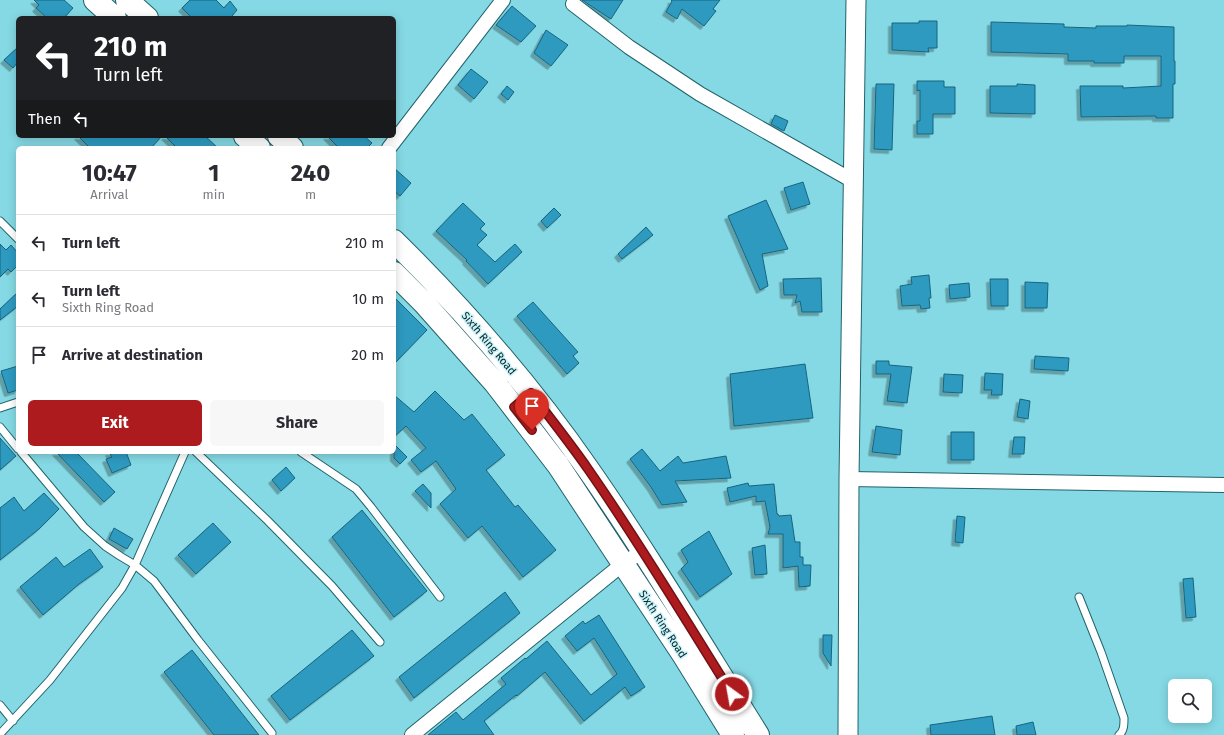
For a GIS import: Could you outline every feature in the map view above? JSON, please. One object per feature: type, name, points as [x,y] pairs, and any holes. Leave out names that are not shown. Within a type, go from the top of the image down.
[{"type":"highway","points":[[95,0],[113,16]]},
{"type":"highway","points":[[127,0],[145,16]]},
{"type":"highway","points":[[247,138],[257,146]]},
{"type":"highway","points":[[281,138],[290,146]]},
{"type":"highway","name":"Sixth Ring Road","points":[[396,243],[440,287],[472,322],[531,393],[587,468],[643,551],[758,735]]},
{"type":"highway","name":"Sixth Ring Road","points":[[396,275],[434,314],[495,383],[558,465],[624,563],[733,735]]},
{"type":"highway","points":[[514,407],[531,393]]},
{"type":"main road","points":[[848,735],[849,479],[856,0]]},
{"type":"street","points":[[391,146],[503,0]]},
{"type":"street","points":[[573,4],[629,47],[700,94],[854,181]]},
{"type":"street","points":[[849,479],[1224,485]]},
{"type":"street","points":[[412,735],[624,563],[643,551]]},
{"type":"lane","points":[[0,221],[16,237]]},
{"type":"lane","points":[[0,408],[16,403]]},
{"type":"lane","points":[[0,427],[16,447]]},
{"type":"lane","points":[[23,454],[84,527],[105,546],[135,565],[154,581],[198,640],[272,733]]},
{"type":"lane","points":[[0,734],[50,680],[122,588],[135,565],[184,454]]},
{"type":"lane","points":[[198,454],[327,580],[380,642]]},
{"type":"lane","points":[[304,454],[356,489],[440,596]]},
{"type":"lane","points":[[1078,597],[1124,718],[1122,733],[1119,735]]},
{"type":"lane","points":[[0,705],[13,721]]},
{"type":"building","points":[[34,0],[64,0],[73,8],[66,16],[45,16],[36,8],[39,5]]},
{"type":"building","points":[[190,0],[216,0],[224,8],[230,1],[237,10],[232,16],[190,16],[182,8]]},
{"type":"building","points":[[582,0],[623,0],[611,19]]},
{"type":"building","points":[[671,0],[720,0],[713,9],[716,11],[704,26],[682,9],[677,19],[666,12],[672,1]]},
{"type":"building","points":[[512,6],[536,26],[521,42],[496,25]]},
{"type":"building","points":[[919,21],[937,21],[937,48],[928,48],[929,52],[892,50],[892,23],[919,23]]},
{"type":"building","points":[[991,22],[1064,24],[1064,27],[1096,28],[1096,26],[1127,25],[1174,27],[1175,84],[1173,84],[1173,118],[1156,118],[1156,116],[1081,117],[1080,86],[1123,86],[1123,88],[1161,86],[1161,56],[1124,56],[1124,63],[1094,63],[1094,61],[1068,61],[1068,54],[991,52]]},
{"type":"building","points":[[546,30],[568,45],[551,66],[534,53]]},
{"type":"building","points":[[16,49],[16,64],[13,68],[4,60]]},
{"type":"building","points":[[471,69],[488,82],[474,99],[458,85]]},
{"type":"building","points":[[917,81],[944,81],[944,87],[955,87],[955,114],[933,114],[933,134],[917,134],[917,121],[920,121],[920,90],[917,91]]},
{"type":"building","points":[[876,84],[894,84],[892,150],[874,149]]},
{"type":"building","points":[[1017,84],[1035,85],[1035,114],[990,113],[990,86],[1017,86]]},
{"type":"building","points":[[507,86],[514,92],[508,100],[501,94]]},
{"type":"building","points":[[775,115],[788,121],[784,131],[771,124]]},
{"type":"building","points":[[80,138],[160,138],[153,146],[88,146]]},
{"type":"building","points":[[167,138],[207,138],[216,146],[175,146]]},
{"type":"building","points":[[329,138],[366,138],[372,143],[369,146],[337,146]]},
{"type":"building","points":[[396,170],[411,183],[400,196],[396,193]]},
{"type":"building","points":[[803,182],[810,204],[791,210],[784,188]]},
{"type":"building","points":[[766,200],[788,249],[762,254],[768,286],[760,290],[728,216]]},
{"type":"building","points":[[463,203],[485,224],[480,229],[487,235],[477,245],[495,262],[515,244],[522,252],[488,284],[466,261],[467,260],[436,231]]},
{"type":"building","points":[[554,208],[561,215],[547,228],[541,221]]},
{"type":"building","points":[[646,227],[653,235],[622,259],[618,254]]},
{"type":"building","points":[[0,244],[6,250],[11,245],[16,251],[16,267],[11,272],[8,269],[0,277]]},
{"type":"building","points":[[929,275],[931,298],[929,298],[930,308],[921,309],[920,305],[902,306],[900,286],[912,284],[911,277]]},
{"type":"building","points":[[821,278],[822,312],[802,312],[800,301],[795,303],[797,295],[784,295],[783,279]]},
{"type":"building","points":[[990,279],[1008,279],[1008,306],[991,306]]},
{"type":"building","points":[[1025,282],[1048,283],[1047,308],[1025,308]]},
{"type":"building","points":[[969,283],[970,297],[950,299],[949,285]]},
{"type":"building","points":[[16,294],[16,308],[0,320],[0,309]]},
{"type":"building","points":[[396,299],[427,330],[396,362]]},
{"type":"building","points":[[533,302],[578,352],[573,356],[579,363],[567,374],[517,316]]},
{"type":"building","points":[[1035,356],[1069,358],[1068,371],[1034,369]]},
{"type":"building","points":[[876,361],[889,361],[889,365],[912,367],[907,403],[887,401],[891,374],[876,374]]},
{"type":"building","points":[[805,364],[813,418],[734,426],[730,374]]},
{"type":"building","points":[[16,367],[16,391],[8,393],[1,371]]},
{"type":"building","points":[[985,373],[1003,374],[1002,395],[991,395],[992,390],[984,390]]},
{"type":"building","points":[[944,374],[963,375],[962,393],[943,392]]},
{"type":"building","points":[[435,391],[464,420],[472,414],[505,455],[486,470],[515,507],[518,505],[556,550],[523,577],[482,526],[468,538],[440,504],[456,489],[436,461],[421,472],[411,460],[426,448],[406,426],[396,435],[396,397],[414,412]]},
{"type":"building","points":[[1020,399],[1030,401],[1028,419],[1017,417]]},
{"type":"building","points":[[876,426],[902,430],[900,455],[872,452]]},
{"type":"building","points":[[951,432],[974,432],[974,460],[951,460]]},
{"type":"building","points":[[1014,437],[1025,437],[1024,454],[1012,454]]},
{"type":"building","points":[[0,438],[16,456],[0,470]]},
{"type":"building","points":[[396,446],[407,457],[400,464],[394,458],[394,454],[396,454]]},
{"type":"building","points":[[642,449],[660,471],[678,456],[683,463],[726,456],[731,478],[675,481],[687,502],[662,505],[651,487],[630,459]]},
{"type":"building","points":[[58,454],[78,454],[115,492],[104,502]]},
{"type":"building","points":[[110,454],[127,454],[131,465],[112,473],[106,459],[112,457]]},
{"type":"building","points":[[286,467],[295,478],[281,491],[272,480]]},
{"type":"building","points":[[748,483],[749,486],[774,484],[777,514],[779,516],[791,515],[795,542],[800,542],[800,557],[803,557],[803,565],[811,565],[810,586],[799,587],[798,566],[783,568],[783,534],[768,534],[770,527],[765,501],[756,502],[756,496],[730,502],[727,488]]},
{"type":"building","points":[[423,484],[431,493],[431,508],[415,491]]},
{"type":"building","points":[[44,493],[59,509],[39,529],[0,560],[0,508],[14,497],[24,511]]},
{"type":"building","points":[[362,510],[427,591],[394,617],[332,537]]},
{"type":"building","points":[[957,516],[965,517],[963,543],[955,542]]},
{"type":"building","points":[[213,523],[231,542],[196,574],[178,555]]},
{"type":"building","points":[[114,528],[133,539],[127,549],[109,539]]},
{"type":"building","points":[[709,531],[732,574],[700,597],[681,569],[688,562],[681,550]]},
{"type":"building","points":[[765,545],[767,574],[755,575],[752,548]]},
{"type":"building","points":[[90,549],[103,567],[79,584],[43,615],[20,587],[56,557],[64,567]]},
{"type":"building","points":[[1193,578],[1196,617],[1186,618],[1183,579]]},
{"type":"building","points":[[505,592],[520,613],[414,698],[399,677]]},
{"type":"building","points":[[599,615],[645,687],[631,696],[625,687],[584,721],[545,672],[484,721],[494,735],[428,735],[456,712],[463,720],[506,684],[501,678],[547,641],[591,695],[617,674],[594,638],[577,651],[565,636],[583,621],[585,624]]},
{"type":"building","points":[[352,630],[374,656],[290,720],[271,696]]},
{"type":"building","points":[[823,635],[832,635],[831,666],[823,653]]},
{"type":"building","points":[[192,650],[259,735],[214,735],[164,672]]},
{"type":"building","points":[[992,716],[995,735],[931,735],[930,725]]},
{"type":"building","points":[[1033,722],[1036,735],[1017,735],[1016,726]]},
{"type":"route","points":[[532,430],[514,407],[531,393],[587,468],[643,551],[732,694]]}]
